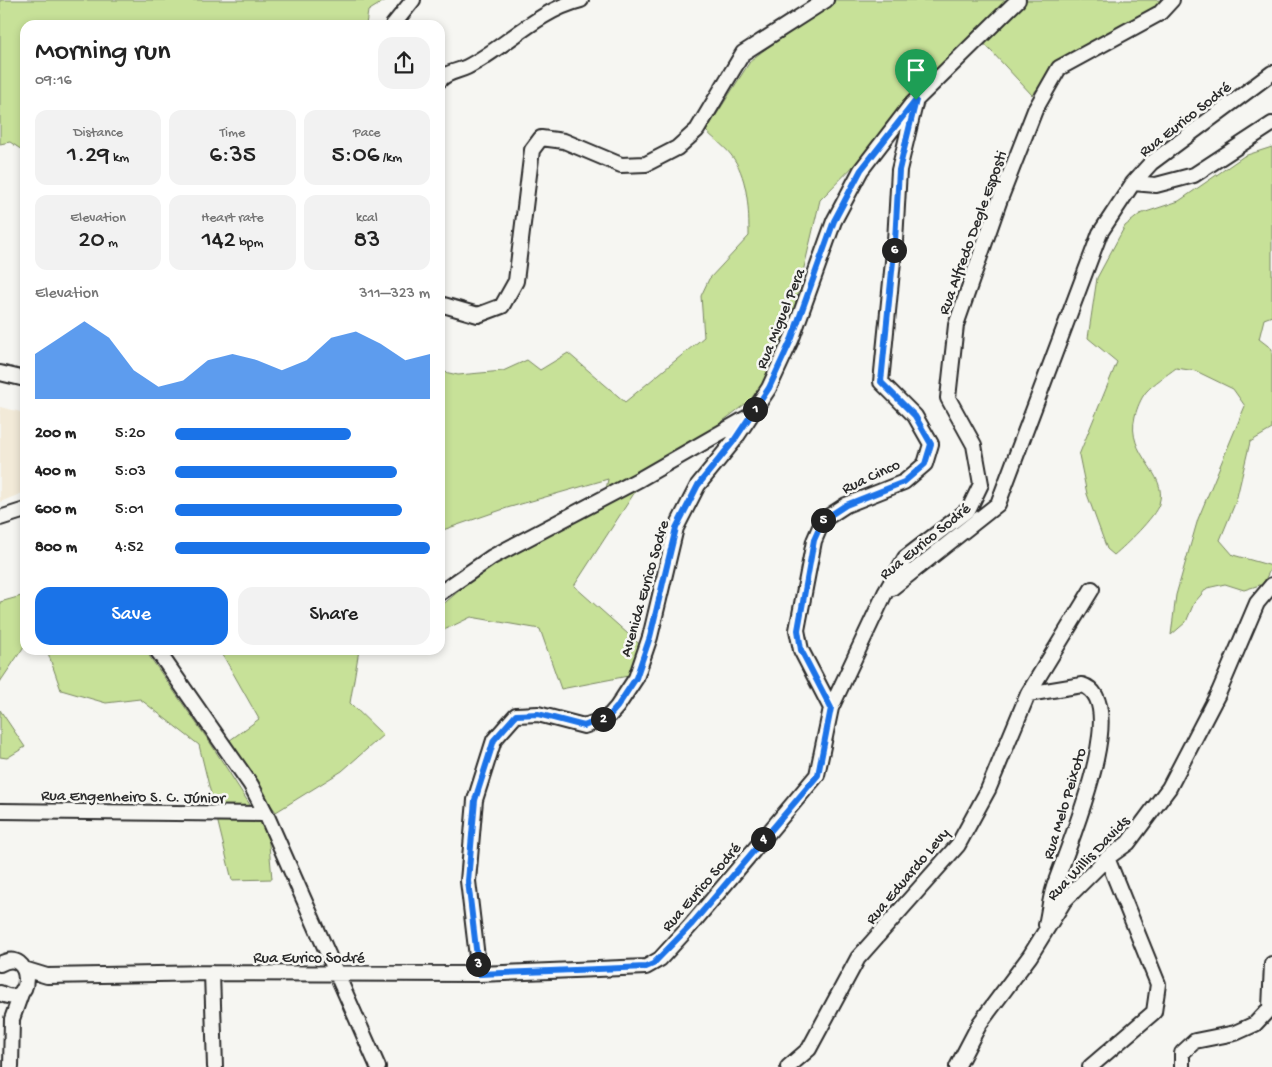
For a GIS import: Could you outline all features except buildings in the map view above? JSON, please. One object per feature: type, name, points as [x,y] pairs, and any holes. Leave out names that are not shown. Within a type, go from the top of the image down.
[{"type":"street","points":[[397,20],[413,0]]},
{"type":"street","points":[[445,74],[466,68],[532,23],[570,3],[581,0]]},
{"type":"street","points":[[445,305],[478,315],[502,306],[516,281],[532,150],[541,138],[564,141],[622,165],[646,164],[677,148],[697,130],[743,53],[826,0]]},
{"type":"street","name":"Rua Miguel Pera","points":[[445,590],[492,557],[640,479],[751,415],[769,388],[792,338],[834,221],[861,170],[916,100],[1018,0]]},
{"type":"street","name":"Rua Alfredo Degle Esposti","points":[[885,594],[905,558],[969,510],[981,484],[974,445],[948,398],[956,325],[999,202],[1035,110],[1059,68],[1160,13],[1172,0]]},
{"type":"street","name":"Rua Eurico Sodré","points":[[3,959],[15,962],[24,969],[47,976],[212,973],[479,974],[646,967],[653,964],[691,925],[818,775],[831,708],[885,594],[998,504],[1100,233],[1133,183],[1152,163],[1272,73]]},
{"type":"street","name":"Rua Cinco","points":[[831,708],[801,650],[798,630],[814,540],[823,520],[846,505],[904,482],[925,464],[931,444],[915,416],[881,382],[895,241],[899,170],[916,100]]},
{"type":"street","points":[[1133,183],[1156,185],[1194,175],[1272,124]]},
{"type":"street","points":[[0,373],[20,379]]},
{"type":"street","name":"Avenida Eurico Sodre","points":[[479,974],[468,881],[475,800],[494,740],[516,715],[538,714],[584,726],[610,715],[617,707],[636,678],[650,637],[676,528],[698,485],[733,442],[751,415]]},
{"type":"street","points":[[0,518],[20,512]]},
{"type":"street","name":"Rua Willis Davids","points":[[958,1067],[980,1023],[1030,956],[1064,901],[1107,858],[1128,843],[1169,788],[1219,692],[1257,603],[1272,585]]},
{"type":"street","name":"Rua Eduardo Levy","points":[[788,1067],[809,1049],[858,958],[958,845],[988,790],[1028,694],[1092,589]]},
{"type":"street","points":[[160,655],[251,785],[266,814],[378,1067]]},
{"type":"street","name":"Rua Melo Peixoto","points":[[1028,694],[1082,685],[1088,687],[1096,694],[1101,714],[1100,739],[1085,800],[1053,890],[1044,933]]},
{"type":"street","name":"Rua Engenheiro S. C. Júnior","points":[[0,811],[266,814]]},
{"type":"street","points":[[1090,1067],[1154,1012],[1158,984],[1107,858]]},
{"type":"street","points":[[1182,1067],[1182,1053],[1195,1041],[1235,1033],[1255,1024],[1270,1008],[1272,964]]},
{"type":"street","points":[[11,1067],[12,1019],[24,989],[27,975],[24,969]]},
{"type":"street","points":[[212,973],[215,1067]]},
{"type":"street","name":"Rua Eurico Sodré","points":[[1,994],[9,996],[47,976]]},
{"type":"street","points":[[1,994],[12,1019]]},
{"type":"shaded area","points":[[0,407],[20,412],[20,494],[0,502]]},
{"type":"green space","points":[[0,0],[386,0],[368,11],[367,20],[20,20],[20,149],[10,142],[0,144]]},
{"type":"green space","points":[[836,0],[1163,0],[1156,7],[1124,28],[1090,43],[1057,66],[1032,95],[979,38],[820,200],[785,348],[753,398],[677,456],[655,461],[574,586],[645,649],[628,676],[561,689],[540,629],[471,617],[445,630],[445,603],[489,565],[604,501],[608,479],[507,508],[445,529],[445,372],[458,375],[503,371],[527,360],[540,370],[568,353],[625,402],[704,337],[701,296],[709,279],[749,236],[747,196],[739,167],[728,151],[706,131],[751,60]]},
{"type":"green space","points":[[1272,147],[1272,316],[1264,319],[1259,339],[1272,349],[1272,429],[1250,442],[1236,501],[1220,540],[1233,555],[1272,566],[1263,584],[1244,590],[1225,584],[1207,588],[1194,603],[1186,622],[1171,635],[1176,595],[1198,519],[1245,406],[1233,389],[1196,371],[1176,368],[1146,392],[1135,416],[1134,430],[1136,442],[1141,453],[1158,482],[1159,504],[1146,523],[1114,555],[1107,549],[1087,494],[1079,455],[1117,362],[1088,338],[1097,278],[1125,226],[1140,214],[1179,201],[1244,156]]},
{"type":"green space","points":[[20,596],[20,652],[0,682],[0,602]]},
{"type":"green space","points":[[49,655],[149,655],[211,744],[268,833],[272,879],[232,880],[199,745],[140,699],[106,703],[61,690]]},
{"type":"green space","points":[[223,655],[358,655],[350,703],[383,735],[342,771],[276,812],[226,743],[259,719]]},
{"type":"green space","points":[[0,710],[25,747],[7,758],[0,757]]},
{"type":"route","points":[[916,100],[899,170],[895,241],[881,382],[915,416],[931,444],[925,464],[904,482],[846,505],[823,520],[814,540],[798,630],[801,650],[831,708],[818,775],[691,925],[660,959],[653,964],[646,967],[479,974],[468,881],[475,800],[494,740],[516,715],[538,714],[584,726],[610,715],[617,707],[636,678],[650,637],[676,528],[698,485],[733,442],[769,388],[792,338],[834,221],[861,170],[916,100]]}]
